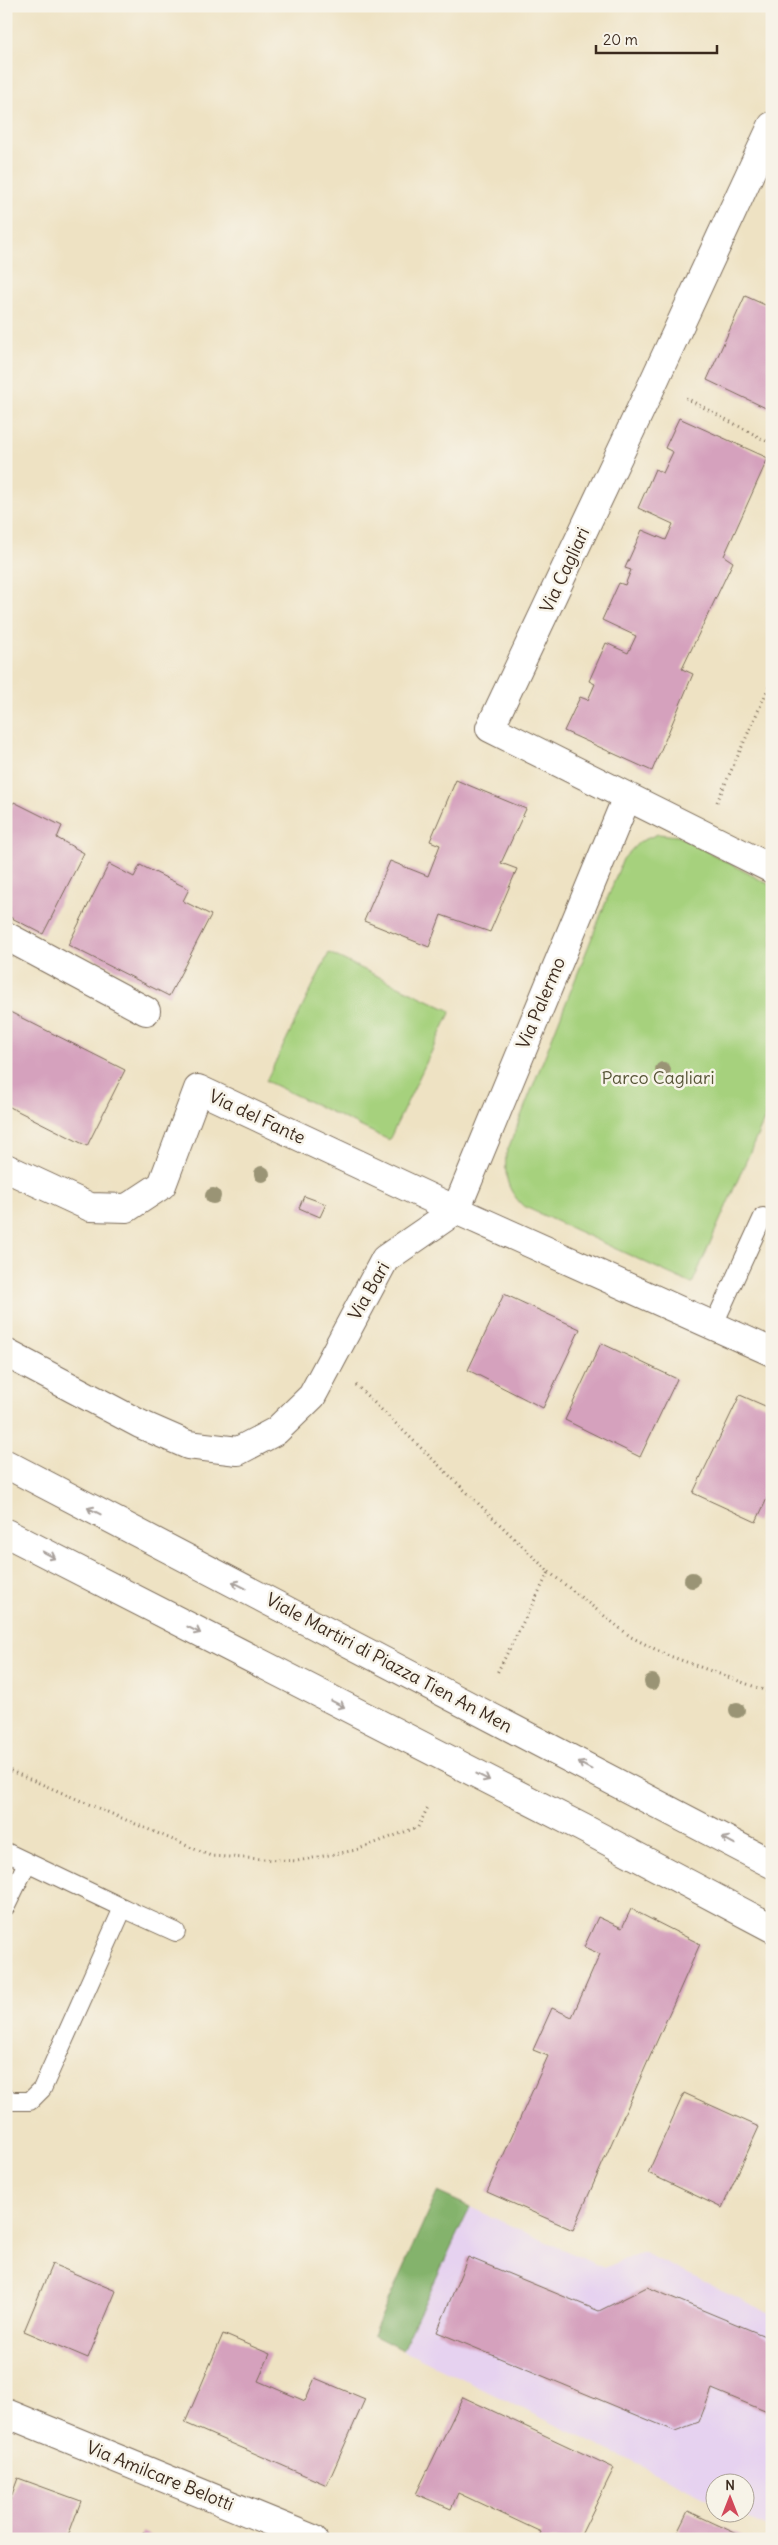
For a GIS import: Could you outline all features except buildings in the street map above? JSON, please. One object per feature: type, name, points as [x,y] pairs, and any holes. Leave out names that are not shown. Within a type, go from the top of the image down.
[{"type":"main road","name":"Via Cagliari","points":[[772,126],[490,728],[772,869]]},
{"type":"main road","name":"Via Palermo","points":[[456,1210],[627,797]]},
{"type":"main road","points":[[6,936],[146,1011]]},
{"type":"main road","name":"Via del Fante","points":[[6,1168],[90,1207],[127,1208],[162,1185],[198,1089],[456,1210]]},
{"type":"main road","points":[[456,1210],[772,1352]]},
{"type":"main road","name":"Via Bari","points":[[6,1353],[140,1424],[188,1445],[238,1451],[276,1431],[312,1396],[385,1259],[456,1210]]},
{"type":"main road","name":"Viale Martiri di Piazza Tien An Men","points":[[6,1464],[772,1864]]},
{"type":"main road","points":[[6,1533],[583,1828],[772,1928]]},
{"type":"main road","name":"Via Amilcare Belotti","points":[[6,2413],[313,2539]]},
{"type":"lane","points":[[713,1326],[763,1216]]},
{"type":"lane","points":[[6,1852],[176,1932]]},
{"type":"lane","points":[[6,1906],[27,1863]]},
{"type":"lane","points":[[6,2098],[13,2101],[30,2101],[42,2089],[123,1908]]},
{"type":"path","points":[[654,381],[772,444]]},
{"type":"path","points":[[703,834],[772,680]]},
{"type":"path","points":[[331,1360],[549,1572],[631,1637],[667,1655],[772,1693]]},
{"type":"path","points":[[496,1675],[549,1572]]},
{"type":"path","points":[[6,1768],[210,1856],[297,1861],[356,1850],[418,1827],[429,1805]]},
{"type":"shaded area","points":[[470,2207],[604,2268],[642,2252],[772,2314],[772,2529],[756,2521],[756,2472],[706,2472],[706,2498],[402,2350]]},
{"type":"green space","name":"Parco Cagliari","points":[[658,834],[678,836],[772,886],[772,1102],[692,1284],[523,1206],[513,1194],[506,1176],[506,1154],[623,859],[639,842]]},
{"type":"green space","points":[[329,953],[451,1011],[389,1140],[266,1081]]},
{"type":"green space","points":[[437,2192],[470,2207],[402,2350],[373,2335]]}]
